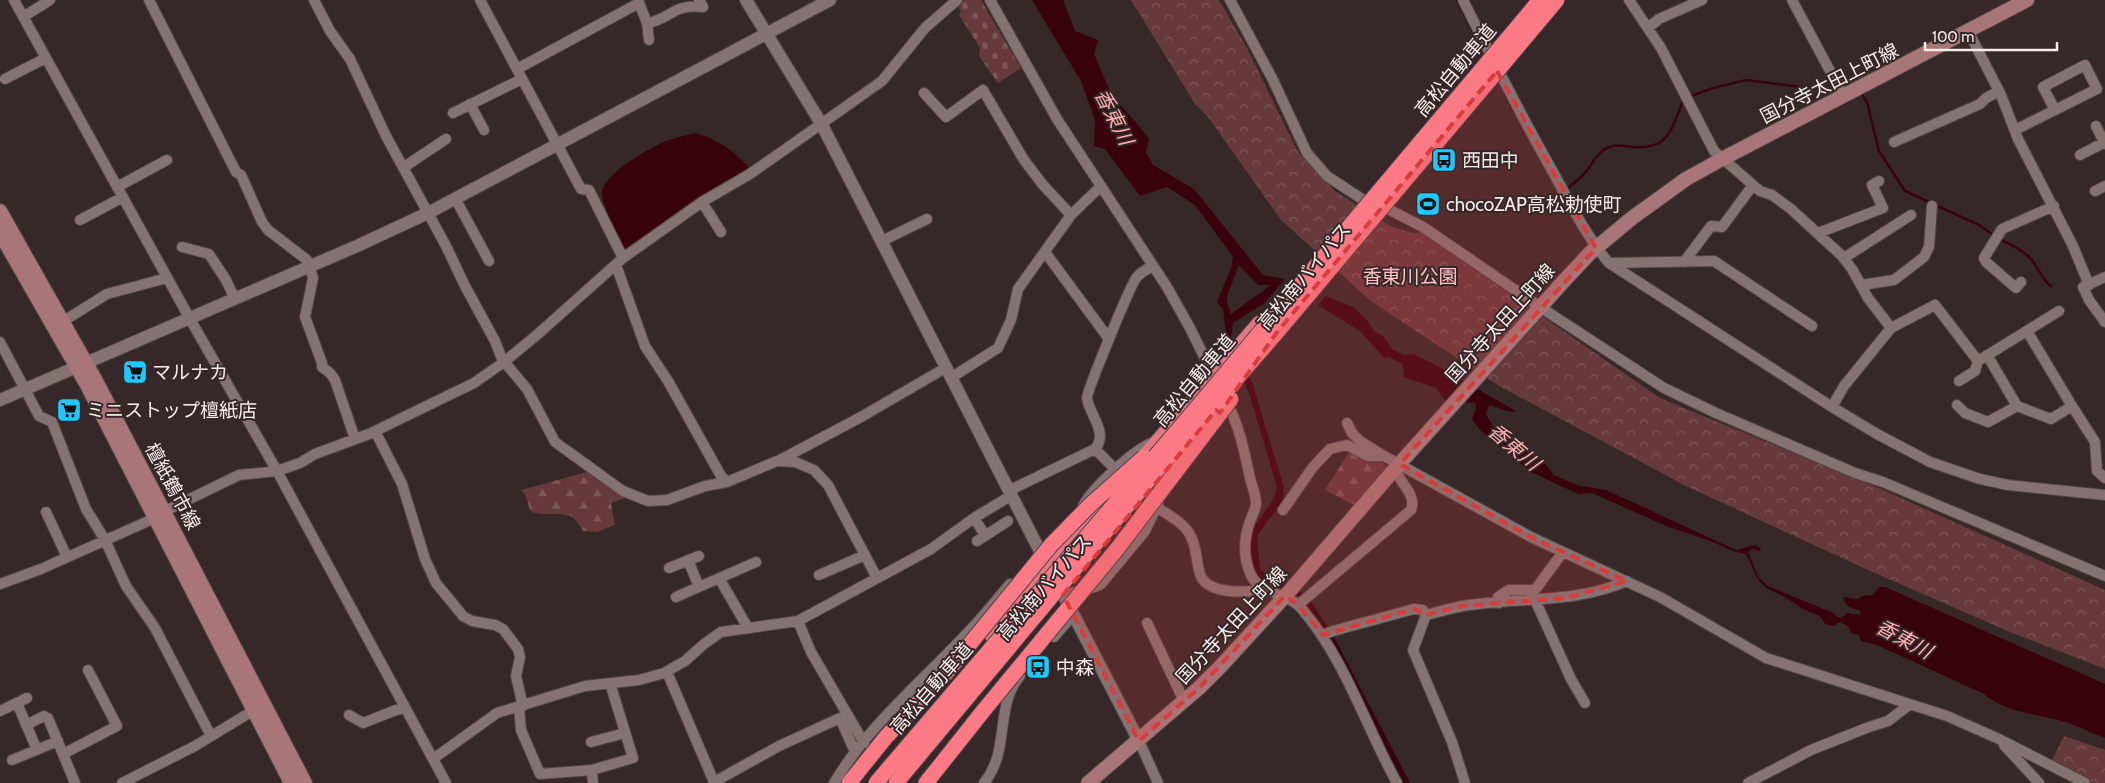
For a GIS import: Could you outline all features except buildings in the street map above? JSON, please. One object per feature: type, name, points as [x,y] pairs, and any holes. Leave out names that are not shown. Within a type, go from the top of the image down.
[{"type":"highway","name":"高松南バイパス","points":[[867,783],[1213,375],[1364,202],[1531,0]]},
{"type":"highway","name":"高松自動車道","points":[[876,783],[1188,418],[1540,0]]},
{"type":"highway","name":"高松自動車道","points":[[896,783],[1167,458],[1277,332],[1557,0]]},
{"type":"highway","name":"高松南バイパス","points":[[896,783],[1063,595],[1384,210],[1501,78],[1565,0]]},
{"type":"highway","points":[[926,783],[1117,549],[1255,368],[1277,332]]},
{"type":"highway","points":[[850,783],[886,737],[946,672],[1051,545],[1091,504],[1188,418]]},
{"type":"main road","name":"国分寺太田上町線","points":[[1088,783],[1139,741],[1221,666],[1289,592],[1400,463],[1538,309],[1596,248],[1664,194],[1722,159],[2027,0]]},
{"type":"main road","name":"檀紙鶴市線","points":[[0,211],[62,322],[81,365],[87,385],[160,514],[305,783]]},
{"type":"main road","name":"檀紙鶴市線","points":[[0,233],[81,365]]},
{"type":"main road","name":"檀紙鶴市線","points":[[160,514],[291,783]]},
{"type":"street","points":[[14,0],[122,198],[277,471],[446,783]]},
{"type":"street","points":[[23,16],[50,0]]},
{"type":"street","points":[[148,0],[236,172],[241,175],[262,222],[268,230],[307,260],[313,278],[313,287],[306,306],[305,317],[322,367],[330,372],[335,380],[355,439]]},
{"type":"street","points":[[314,0],[330,31],[350,59],[386,136],[404,167],[504,362],[526,389],[555,442],[623,491],[636,498],[657,502],[706,486],[727,482],[777,461],[998,348],[1011,320],[1018,289],[1071,215],[1101,186]]},
{"type":"street","points":[[480,0],[580,188],[589,190],[620,261],[645,346],[668,381],[720,476],[727,482]]},
{"type":"street","points":[[647,23],[655,22],[681,7],[703,8],[699,0]]},
{"type":"street","points":[[746,0],[822,124],[1139,741],[1158,783]]},
{"type":"street","points":[[0,400],[190,319],[428,213],[830,0]]},
{"type":"street","points":[[0,584],[105,540],[239,475],[277,471],[300,463],[315,454],[376,431],[474,383],[504,362],[620,261],[702,202],[750,174],[882,81],[925,28],[957,0]]},
{"type":"street","points":[[990,0],[1057,119],[1152,265],[1190,328],[1225,399],[1240,432],[1256,504],[1246,532],[1246,562],[1253,580],[1266,590]]},
{"type":"street","points":[[1230,0],[1260,55],[1307,153],[1326,176],[1364,202]]},
{"type":"street","points":[[1462,0],[1501,78],[1596,248],[1609,263],[1832,407],[1912,453],[1952,471],[2008,485],[2105,495]]},
{"type":"street","points":[[1629,0],[1669,62],[1714,151],[1760,191],[1772,195],[1791,209],[1844,258],[1862,285],[1868,298],[1891,328]]},
{"type":"street","points":[[1648,28],[1659,19],[1702,0]]},
{"type":"street","points":[[1792,0],[1844,97]]},
{"type":"street","points":[[517,69],[639,1],[647,23],[649,40]]},
{"type":"street","points":[[1968,31],[1999,91],[2014,130],[2054,206],[2089,285]]},
{"type":"street","points":[[5,79],[46,58]]},
{"type":"street","points":[[2014,130],[2055,110],[2097,89],[2085,66],[2043,87],[2055,110]]},
{"type":"street","points":[[453,113],[522,78]]},
{"type":"street","points":[[924,93],[946,117],[983,90],[1024,160],[1043,186],[1071,215]]},
{"type":"street","points":[[1894,142],[1980,104],[1986,98],[1999,91]]},
{"type":"street","points":[[470,104],[484,130]]},
{"type":"street","points":[[2080,155],[2105,143],[2096,126]]},
{"type":"street","points":[[404,167],[446,139]]},
{"type":"street","points":[[117,187],[167,160]]},
{"type":"street","points":[[1818,233],[1883,208],[1872,185],[1879,181]]},
{"type":"street","points":[[1684,262],[1711,226],[1722,227],[1753,185]]},
{"type":"street","points":[[2095,191],[2105,186]]},
{"type":"street","points":[[80,220],[122,198]]},
{"type":"street","points":[[455,198],[489,262]]},
{"type":"street","points":[[702,202],[721,232]]},
{"type":"street","points":[[1862,285],[1894,280],[1924,257],[1929,247],[1932,206]]},
{"type":"street","points":[[2021,282],[2016,288],[1986,262],[1984,258],[2002,229],[2054,206]]},
{"type":"street","points":[[1384,210],[1423,227],[1538,309],[1664,388],[1707,409],[1855,473],[1883,482],[2105,576]]},
{"type":"street","points":[[1844,258],[1911,215]]},
{"type":"street","points":[[882,241],[927,219]]},
{"type":"street","points":[[182,247],[209,254],[226,280],[235,299]]},
{"type":"street","points":[[1045,252],[1109,339]]},
{"type":"street","points":[[1609,263],[1714,262],[1812,326]]},
{"type":"street","points":[[433,759],[497,713],[585,686],[640,680],[667,672],[685,661],[721,632],[798,621],[931,549],[1011,492],[1096,449],[1100,444],[1099,432],[1087,398],[1109,339],[1136,277],[1152,265]]},
{"type":"street","points":[[2105,276],[2083,288],[2105,322]]},
{"type":"street","points":[[62,322],[106,294],[167,278]]},
{"type":"street","points":[[1832,407],[1844,386],[1891,328],[1934,305],[1982,358],[2017,406],[2051,419],[2072,406]]},
{"type":"street","points":[[1959,380],[1975,371],[1982,358],[2060,311]]},
{"type":"street","points":[[2027,331],[2095,442],[2097,471],[2105,478]]},
{"type":"street","points":[[0,342],[39,416],[52,422],[86,509],[105,540],[126,586],[155,628],[211,736]]},
{"type":"street","points":[[1956,405],[1965,413],[1988,422],[2017,406]]},
{"type":"street","points":[[1348,423],[1352,433],[1360,441],[1384,456],[1400,463],[1531,537],[1660,596],[1766,658],[1947,716],[1998,739],[2085,783]]},
{"type":"street","points":[[376,431],[402,484],[425,559],[436,582],[463,616],[472,621],[495,625],[503,629],[518,649],[520,657],[516,676],[521,707],[521,730],[542,779],[592,770],[633,758],[610,684]]},
{"type":"street","points":[[1063,595],[1101,584],[1145,530],[1190,441]]},
{"type":"street","points":[[1078,534],[1077,528],[1081,510],[1087,498],[1142,448],[1147,444],[1156,442]]},
{"type":"street","points":[[1283,510],[1313,467],[1330,449],[1347,445],[1368,456],[1384,456]]},
{"type":"street","points":[[1096,449],[1116,470]]},
{"type":"street","points":[[777,461],[795,462],[814,470],[828,485],[877,578]]},
{"type":"street","points":[[1303,602],[1410,510],[1414,503],[1412,496],[1398,477],[1400,463]]},
{"type":"street","points":[[1156,507],[1182,525],[1191,536],[1200,576],[1206,584],[1216,589],[1245,592],[1266,590],[1289,592],[1303,602],[1327,634],[1395,782]]},
{"type":"street","points":[[46,512],[67,557]]},
{"type":"street","points":[[974,518],[981,538],[1008,520]]},
{"type":"street","points":[[1500,603],[1498,597],[1508,590],[1535,590],[1563,552]]},
{"type":"street","points":[[819,575],[865,555]]},
{"type":"street","points":[[669,568],[699,556]]},
{"type":"street","points":[[688,560],[699,587]]},
{"type":"street","points":[[676,596],[756,562]]},
{"type":"street","points":[[834,783],[856,752],[903,698],[973,627],[1020,573],[1028,567],[1049,568]]},
{"type":"street","points":[[719,578],[748,628]]},
{"type":"street","points":[[1426,615],[1463,606],[1566,598],[1600,591],[1627,582]]},
{"type":"street","points":[[1535,600],[1571,679],[1585,703]]},
{"type":"street","points":[[1327,634],[1414,609],[1423,610],[1426,615]]},
{"type":"street","points":[[984,783],[999,756],[1003,738],[1004,712],[1016,682],[1073,615]]},
{"type":"street","points":[[1426,615],[1413,650],[1452,742],[1465,783]]},
{"type":"street","points":[[798,621],[811,652],[843,716],[856,752]]},
{"type":"street","points":[[1147,623],[1184,701]]},
{"type":"street","points":[[63,754],[117,726],[88,670]]},
{"type":"street","points":[[667,672],[714,782],[779,746],[843,716]]},
{"type":"street","points":[[0,711],[28,698]]},
{"type":"street","points":[[17,703],[36,750]]},
{"type":"street","points":[[1748,783],[1811,750],[1888,721],[1909,705]]},
{"type":"street","points":[[349,715],[363,724],[405,708]]},
{"type":"street","points":[[122,783],[211,736],[254,710]]},
{"type":"street","points":[[843,716],[864,743]]},
{"type":"street","points":[[26,725],[46,717],[75,783]]},
{"type":"street","points":[[591,742],[625,732]]},
{"type":"street","points":[[1998,739],[2039,783]]},
{"type":"street","points":[[12,760],[58,741]]},
{"type":"street","points":[[592,770],[592,783]]},
{"type":"highlighted area","points":[[1497,71],[1596,248],[1400,464],[1531,537],[1627,581],[1566,598],[1463,606],[1426,615],[1414,609],[1323,635],[1298,605],[1285,596],[1199,688],[1139,741],[1063,595],[1216,410],[1220,413],[1277,332]]},
{"type":"green space","points":[[960,0],[981,0],[1021,68],[998,83],[979,56],[980,48],[959,15],[961,12],[956,3]]},
{"type":"green space","name":"香東川公園","points":[[1131,0],[1219,0],[1247,48],[1297,150],[1335,191],[1390,226],[1412,233],[1421,232],[1660,398],[1881,489],[2105,590],[2105,669],[2010,632],[1868,570],[1686,486],[1499,386],[1372,302],[1281,220],[1208,117],[1195,104]]},
{"type":"green space","points":[[1349,452],[1367,460],[1382,462],[1388,467],[1354,505],[1325,490]]},
{"type":"green space","points":[[590,471],[624,494],[625,498],[611,503],[615,525],[597,532],[583,531],[576,520],[568,516],[541,514],[530,511],[526,496],[521,490]]},
{"type":"green space","points":[[2064,736],[2105,750],[2105,783],[2094,783],[2051,762]]},
{"type":"water","name":"香東川","points":[[1032,0],[1063,0],[1075,31],[1098,40],[1094,54],[1112,96],[1149,139],[1146,152],[1153,165],[1194,189],[1263,275],[1280,278],[1353,307],[1366,319],[1374,331],[1384,337],[1392,349],[1404,355],[1413,354],[1432,363],[1516,411],[1510,412],[1489,405],[1486,414],[1493,426],[1543,461],[1554,475],[1576,485],[1606,490],[1736,550],[1755,545],[1761,548],[1760,551],[1752,549],[1748,552],[1759,578],[1768,586],[1842,618],[1847,613],[1860,615],[1861,611],[1847,606],[1843,597],[1858,599],[1862,596],[1872,595],[1879,587],[1885,587],[2105,684],[2105,738],[2070,723],[2002,705],[1984,694],[1877,645],[1861,641],[1859,635],[1851,633],[1848,626],[1840,622],[1833,626],[1825,624],[1820,616],[1803,609],[1766,588],[1758,579],[1746,554],[1666,526],[1592,493],[1578,494],[1531,472],[1481,431],[1472,419],[1476,408],[1475,403],[1445,400],[1436,388],[1404,377],[1403,364],[1389,357],[1384,358],[1360,331],[1318,305],[1285,290],[1233,323],[1231,337],[1253,385],[1284,488],[1283,499],[1257,536],[1260,568],[1264,573],[1287,582],[1310,600],[1333,635],[1410,783],[1400,783],[1336,653],[1313,614],[1297,596],[1264,582],[1258,576],[1253,566],[1250,551],[1252,532],[1270,504],[1277,487],[1249,393],[1227,343],[1223,309],[1217,302],[1231,268],[1233,257],[1195,205],[1167,187],[1140,196],[1105,149],[1094,146],[1095,120],[1081,81]],"holes":[[[1239,265],[1258,285],[1271,285],[1231,314],[1227,296]]]},
{"type":"water","points":[[695,133],[725,146],[750,169],[630,249],[626,249],[622,246],[605,206],[602,195],[604,187],[618,170],[651,148],[669,140]]},
{"type":"pier","points":[[1286,278],[1328,293],[1317,307],[1285,293],[1260,308]]},
{"type":"waterway","points":[[1457,0],[1478,42]]},
{"type":"waterway","points":[[1691,96],[1713,88],[1746,80],[1832,91]]},
{"type":"waterway","points":[[1861,93],[1867,102],[1879,151],[1905,191],[1979,225],[1992,234]]},
{"type":"waterway","points":[[1505,95],[1515,113]]},
{"type":"waterway","points":[[1568,188],[1583,175],[1597,156],[1605,149],[1618,145],[1645,147],[1662,141],[1672,128],[1684,100]]},
{"type":"waterway","points":[[2000,239],[2027,255],[2045,281],[2051,286]]},
{"type":"waterway","points":[[1271,516],[1280,502]]},
{"type":"place","name":"西田中","points":[[1444,160]]},
{"type":"place","name":"chocoZAP高松勅使町","points":[[1428,204]]},
{"type":"place","name":"マルナカ","points":[[135,372]]},
{"type":"place","name":"ミニストップ檀紙店","points":[[69,410]]},
{"type":"place","name":"中森","points":[[1038,667]]}]
